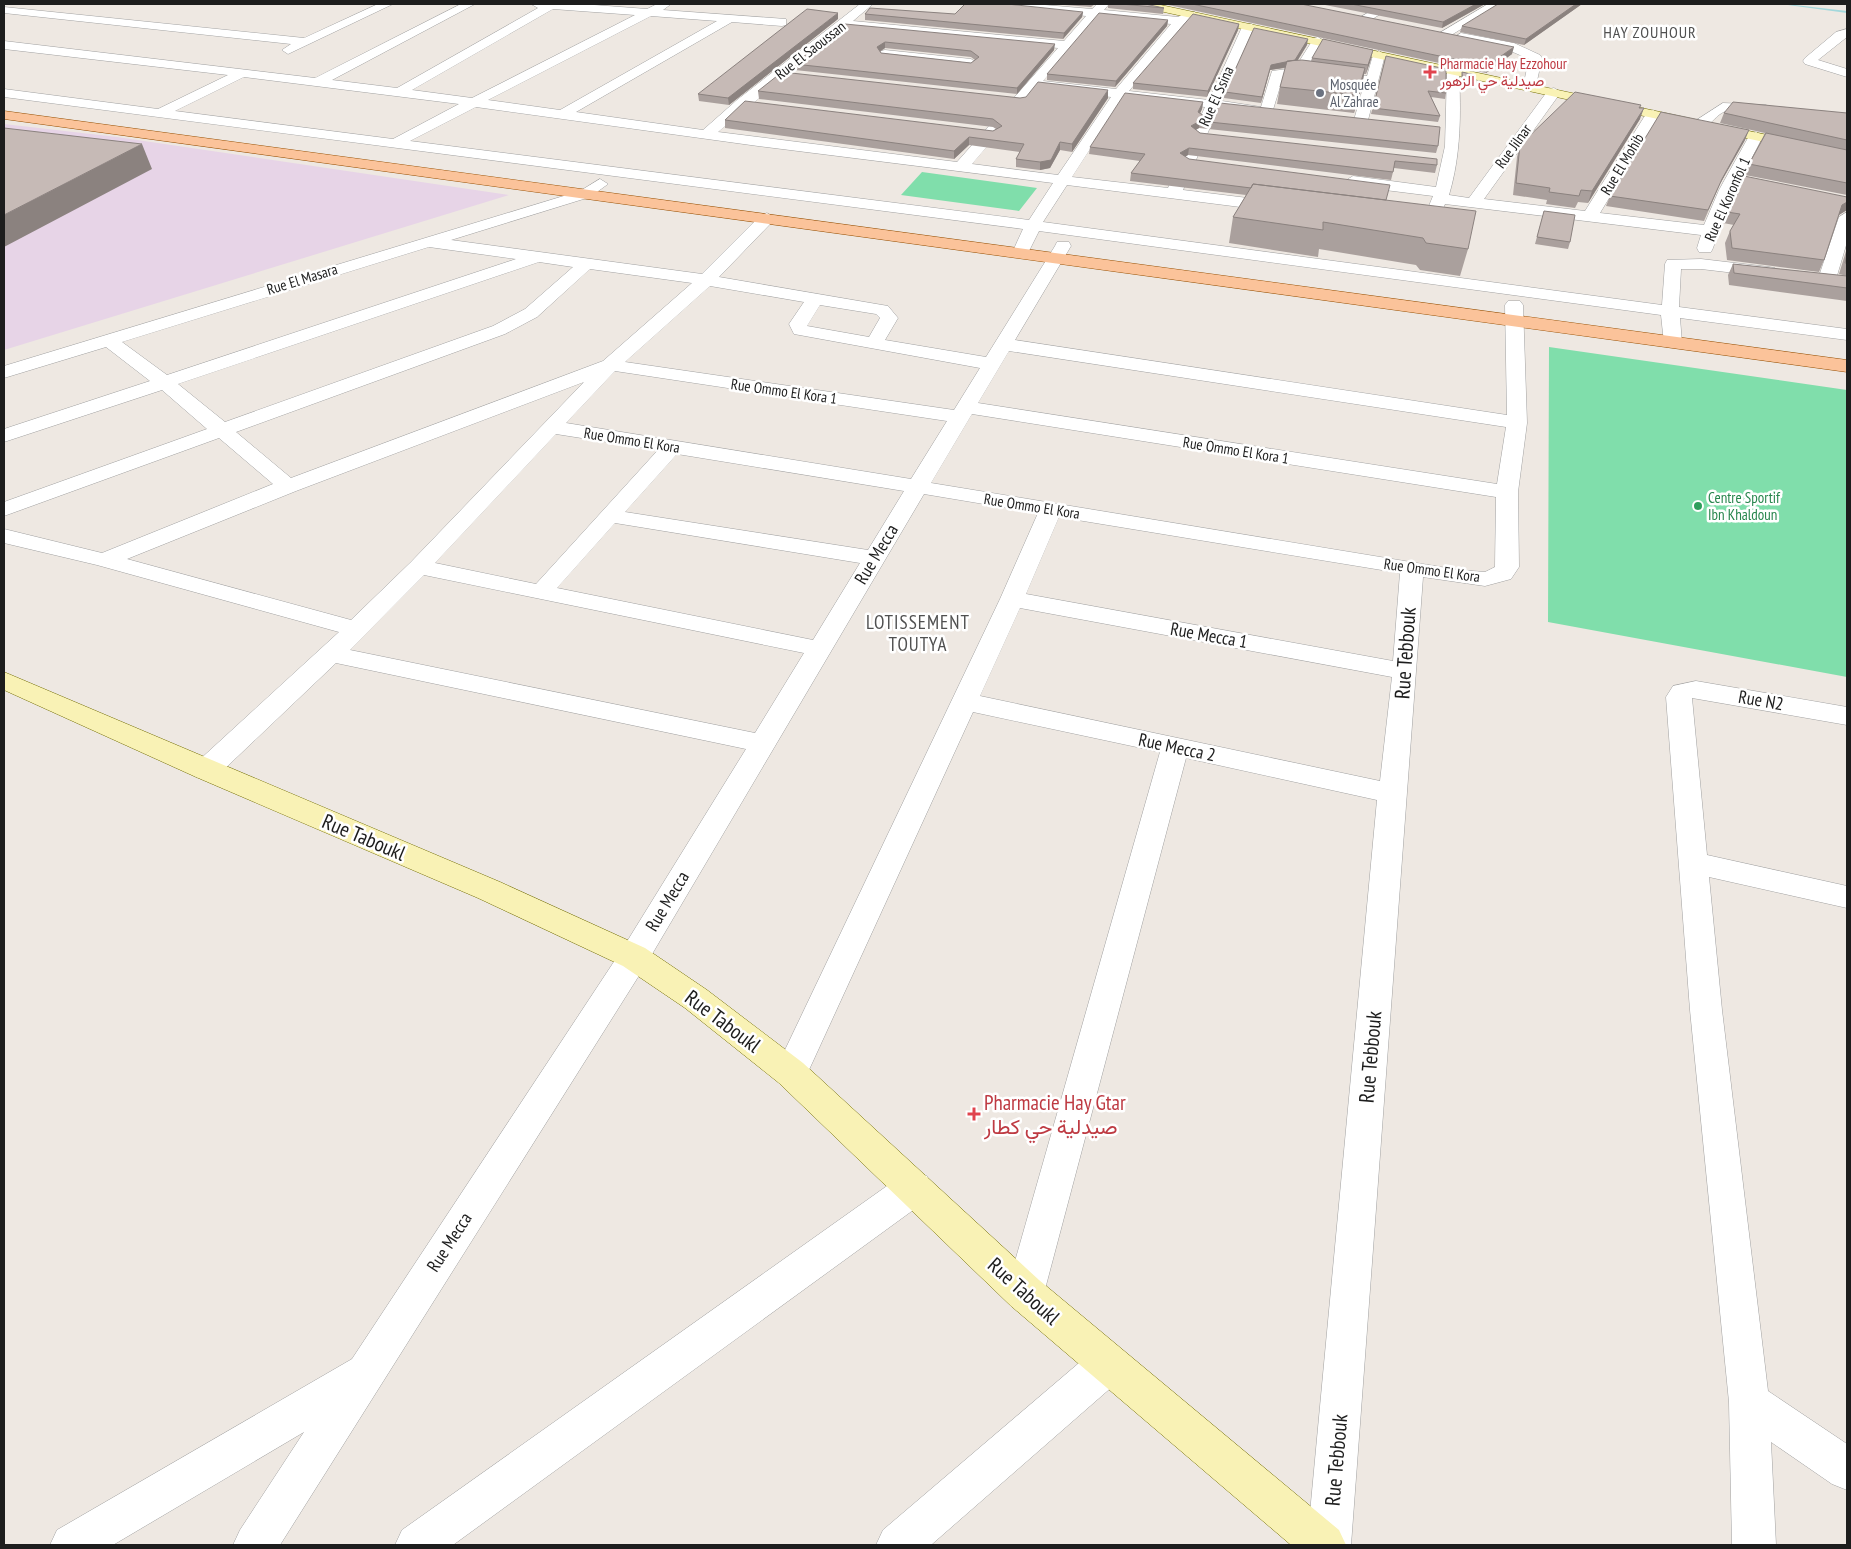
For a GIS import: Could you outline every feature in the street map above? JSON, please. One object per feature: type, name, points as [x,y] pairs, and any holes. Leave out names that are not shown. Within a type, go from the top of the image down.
[{"type":"main road","points":[[4,105],[600,184],[1023,247],[1514,313],[1672,327],[1847,350]]},
{"type":"main road","points":[[4,115],[767,218],[1023,247]]},
{"type":"main road","points":[[1060,252],[1446,289],[1514,313]]},
{"type":"main road","points":[[1672,327],[1847,366]]},
{"type":"street","points":[[139,124],[305,42],[387,4]]},
{"type":"street","points":[[316,83],[469,4]]},
{"type":"street","points":[[537,4],[782,22]]},
{"type":"street","points":[[374,154],[665,4]]},
{"type":"street","name":"Rue El Saoussan","points":[[706,135],[742,102],[781,74],[867,4]]},
{"type":"street","points":[[998,4],[1100,8],[1248,27],[1847,156]]},
{"type":"street","points":[[1141,4],[1185,18]]},
{"type":"street","points":[[1382,21],[1360,17],[1391,4]]},
{"type":"street","points":[[1496,4],[1440,33],[1515,47],[1530,54],[1536,58],[1530,87]]},
{"type":"street","points":[[399,92],[551,5]]},
{"type":"street","points":[[4,20],[87,7]]},
{"type":"street","points":[[962,166],[993,133],[1066,45],[1100,8]]},
{"type":"street","points":[[4,10],[305,42]]},
{"type":"street","points":[[563,114],[730,18]]},
{"type":"street","points":[[1023,247],[1033,226],[1119,94],[1185,18]]},
{"type":"street","points":[[844,24],[1066,45]]},
{"type":"street","name":"Rue El Ssina","points":[[1174,194],[1212,104],[1248,27]]},
{"type":"street","points":[[874,65],[910,30]]},
{"type":"street","points":[[1847,34],[1840,35],[1809,61],[1823,67],[1847,73]]},
{"type":"street","points":[[958,77],[995,38]]},
{"type":"street","points":[[1299,72],[1318,41]]},
{"type":"street","points":[[4,46],[399,92],[706,135],[1291,208]]},
{"type":"street","points":[[885,54],[977,56]]},
{"type":"street","points":[[1361,120],[1379,55]]},
{"type":"street","points":[[1388,220],[1408,222],[1432,217],[1441,195],[1445,161],[1455,130],[1454,71]]},
{"type":"street","points":[[1034,84],[1272,110],[1277,74],[1299,72],[1372,81]]},
{"type":"street","points":[[781,74],[800,76]]},
{"type":"street","name":"Rue Jilnar","points":[[1474,202],[1554,92]]},
{"type":"street","points":[[4,93],[396,142],[1033,226],[1446,289],[1672,327],[1847,335]]},
{"type":"street","points":[[1001,98],[1020,100]]},
{"type":"street","points":[[742,102],[762,105]]},
{"type":"street","points":[[1700,124],[1723,107],[1783,111]]},
{"type":"street","name":"Rue El Mohib","points":[[1591,215],[1653,114]]},
{"type":"street","points":[[1436,128],[1455,130]]},
{"type":"street","points":[[973,130],[993,133]]},
{"type":"street","points":[[1199,134],[1218,136]]},
{"type":"street","name":"Rue El Koronfol 1","points":[[1702,264],[1710,231],[1733,178],[1756,136]]},
{"type":"street","points":[[1188,161],[1207,164]]},
{"type":"street","points":[[1733,178],[1752,182]]},
{"type":"street","points":[[1334,179],[1441,195],[1474,202],[1710,231]]},
{"type":"street","name":"Rue El Masara","points":[[4,372],[108,338],[585,194],[600,184]]},
{"type":"street","points":[[1808,277],[1834,280],[1847,217]]},
{"type":"street","points":[[206,770],[331,654],[419,567],[610,366],[706,280],[767,218]]},
{"type":"street","points":[[426,242],[584,265],[706,280],[886,312],[889,318],[874,343]]},
{"type":"street","name":"Rue Mecca","points":[[255,1545],[634,957],[761,743],[820,649],[916,487],[1060,252]]},
{"type":"street","points":[[4,436],[163,381],[536,258]]},
{"type":"street","points":[[1672,327],[1672,266],[1679,262],[1788,275]]},
{"type":"street","points":[[4,509],[516,322],[531,313],[584,265]]},
{"type":"street","points":[[814,300],[798,324],[800,330],[874,343],[997,354],[1517,423]]},
{"type":"street","points":[[1507,492],[1517,423],[1514,313]]},
{"type":"street","points":[[108,338],[163,381],[288,486]]},
{"type":"street","points":[[104,560],[288,486],[610,366]]},
{"type":"street","name":"Rue Ommo El Kora 1","points":[[610,366],[962,412],[1507,492]]},
{"type":"street","name":"Rue Ommo El Kora","points":[[553,427],[1477,578],[1494,578],[1503,574],[1507,567],[1507,492]]},
{"type":"street","points":[[540,593],[672,447]]},
{"type":"street","points":[[791,1073],[962,701],[1012,599],[1051,509]]},
{"type":"street","points":[[610,516],[874,558]]},
{"type":"street","points":[[4,536],[104,560],[355,629]]},
{"type":"street","points":[[419,567],[820,649]]},
{"type":"street","name":"Rue Tebbouk","points":[[1329,1545],[1392,793],[1405,671],[1412,568]]},
{"type":"street","name":"Rue Mecca 1","points":[[1012,599],[1405,671]]},
{"type":"street","points":[[331,654],[761,743]]},
{"type":"street","name":"Rue Taboukl","points":[[4,680],[206,770],[489,890],[634,957],[696,999],[791,1073],[1025,1293],[1108,1365],[1324,1545]]},
{"type":"street","name":"Rue N2","points":[[1694,863],[1679,697],[1682,692],[1696,689],[1847,716]]},
{"type":"street","name":"Rue Mecca 2","points":[[962,701],[1392,793]]},
{"type":"street","points":[[1025,1293],[1175,747]]},
{"type":"street","points":[[1754,1545],[1749,1402],[1706,1010],[1694,863],[1847,898]]},
{"type":"street","points":[[417,1545],[914,1188]]},
{"type":"street","points":[[898,1545],[1108,1365]]},
{"type":"street","points":[[72,1545],[365,1373]]},
{"type":"street","points":[[1749,1402],[1847,1469]]},
{"type":"shaded area","points":[[4,124],[117,137],[509,195],[4,350]]},
{"type":"green space","points":[[922,172],[1037,188],[1019,211],[901,195]]},
{"type":"green space","name":"Centre Sportif Ibn Khaldoun","points":[[1549,347],[1847,390],[1847,677],[1548,622]]},
{"type":"building","points":[[965,4],[1007,4],[1083,12],[1064,33],[865,14],[870,8],[955,14]]},
{"type":"building","points":[[1121,4],[1145,4],[1164,8]]},
{"type":"building","points":[[1192,4],[1301,4],[1514,47],[1487,66]]},
{"type":"building","points":[[1351,4],[1476,4],[1443,22]]},
{"type":"building","points":[[1498,4],[1576,4],[1526,39],[1462,26]]},
{"type":"building","points":[[807,9],[838,13],[728,98],[698,94]]},
{"type":"building","points":[[1099,13],[1168,20],[1116,81],[1047,74]]},
{"type":"building","points":[[1193,14],[1239,24],[1208,91],[1133,83]]},
{"type":"building","points":[[845,24],[1055,44],[1017,88],[794,64]],"holes":[[[885,42],[971,51],[979,57],[971,63],[881,53],[877,47]]]},
{"type":"building","points":[[1254,28],[1308,39],[1295,60],[1271,65],[1262,97],[1225,92]]},
{"type":"building","points":[[1323,39],[1373,50],[1368,65],[1312,58]]},
{"type":"building","points":[[1386,56],[1446,69],[1446,93],[1428,91],[1440,116],[1373,108]]},
{"type":"building","points":[[1302,60],[1365,68],[1357,95],[1280,87],[1287,61]]},
{"type":"building","points":[[782,72],[1020,98],[1026,97],[1038,82],[1108,90],[1072,144],[1060,142],[1051,160],[1040,162],[1016,159],[1024,144],[969,137],[954,151],[725,120],[745,101],[993,131],[1002,126],[993,119],[758,91]]},
{"type":"building","points":[[1462,72],[1475,75],[1463,84]]},
{"type":"building","points":[[1575,92],[1641,105],[1639,108],[1644,108],[1592,191],[1581,190],[1579,196],[1549,192],[1550,188],[1516,183],[1520,145]]},
{"type":"building","points":[[1125,93],[1203,102],[1198,112],[1207,118],[1214,116],[1220,103],[1440,127],[1438,146],[1200,121],[1191,126],[1200,133],[1437,159],[1437,165],[1395,161],[1393,172],[1189,148],[1180,153],[1189,159],[1390,185],[1386,200],[1253,184],[1251,188],[1131,173],[1145,154],[1090,147]]},
{"type":"building","points":[[1733,102],[1847,113],[1847,140],[1724,113]]},
{"type":"building","points":[[1661,112],[1749,130],[1722,179],[1708,210],[1610,196]]},
{"type":"building","points":[[4,128],[142,144],[4,215]]},
{"type":"building","points":[[1766,133],[1847,150],[1847,183],[1749,164]]},
{"type":"building","points":[[1744,176],[1847,197],[1847,202],[1842,205],[1824,260],[1732,248],[1730,231],[1740,214],[1727,212]]},
{"type":"building","points":[[1253,184],[1476,211],[1468,249],[1426,243],[1423,238],[1323,222],[1323,230],[1233,217]]},
{"type":"building","points":[[1544,211],[1575,215],[1570,242],[1537,237]]},
{"type":"building","points":[[1733,264],[1847,276],[1847,288],[1734,273]]},
{"type":"waterway","points":[[1788,4],[1847,12]]},
{"type":"place","name":"Pharmacie Hay Ezzohour صيدلية حي الزهور","points":[[1430,72]]},
{"type":"place","name":"Mosquée Al Zahrae","points":[[1320,93]]},
{"type":"place","name":"Centre Sportif Ibn Khaldoun","points":[[1698,506]]},
{"type":"place","name":"Pharmacie Hay Gtar صيدلية حي كطار","points":[[974,1114]]},
{"type":"district","name":"HAY ZOUHOUR","points":[[1650,32]]},
{"type":"district","name":"LOTISSEMENT TOUTYA","points":[[918,633]]}]
